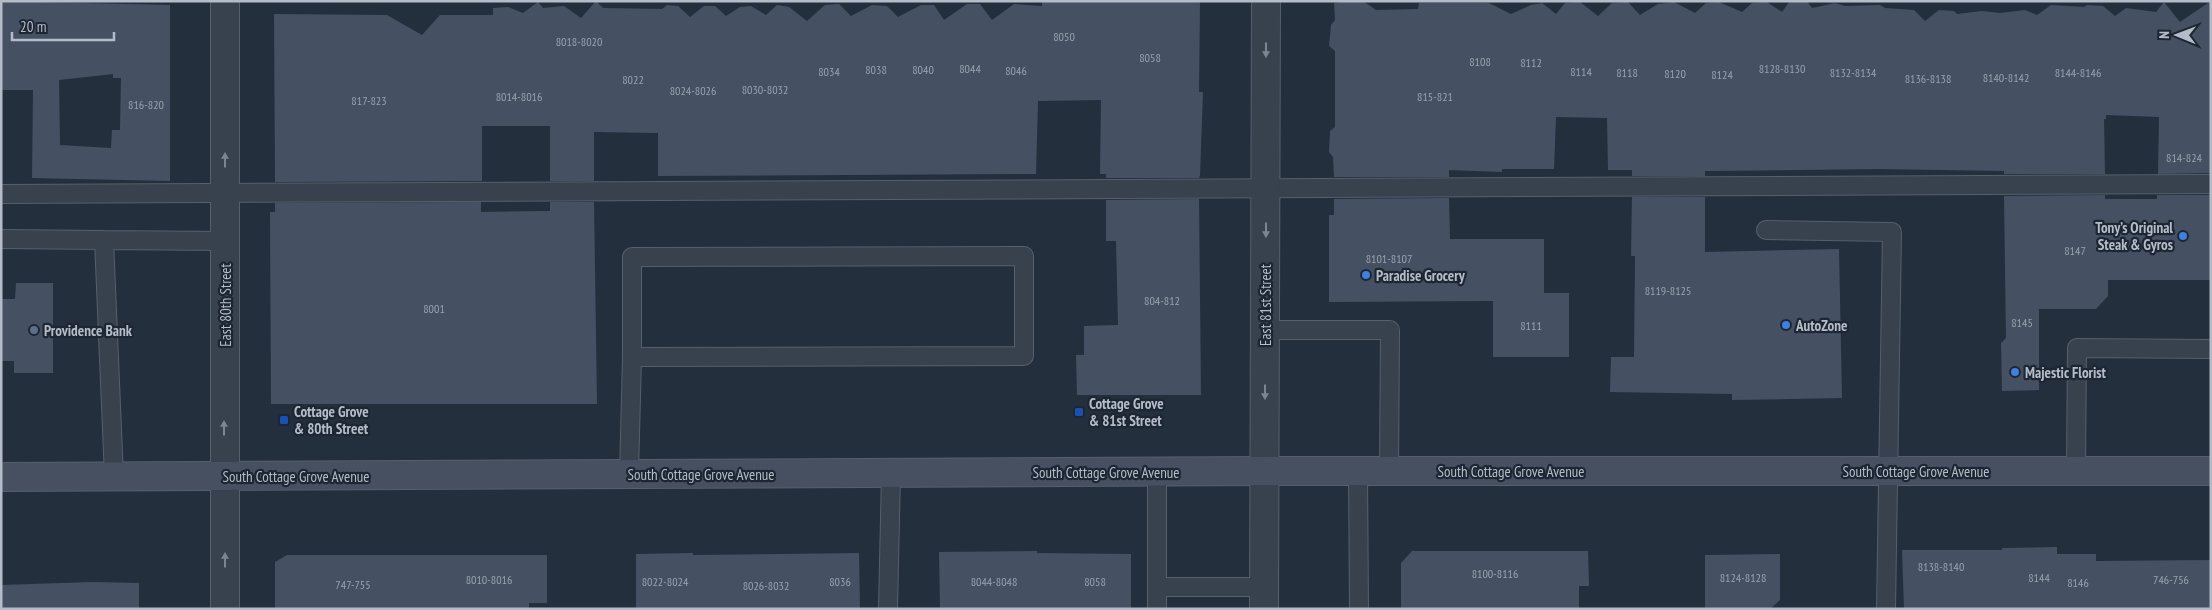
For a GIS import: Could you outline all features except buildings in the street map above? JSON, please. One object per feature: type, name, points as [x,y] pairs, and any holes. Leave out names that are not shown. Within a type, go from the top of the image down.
[{"type":"main road","name":"South Cottage Grove Avenue","points":[[1,477],[1265,471],[2211,471]]},
{"type":"street","name":"East 80th Street","points":[[225,1],[225,609]]},
{"type":"street","name":"East 81st Street","points":[[1264,598],[1266,1]]},
{"type":"lane","points":[[1,194],[2211,184]]},
{"type":"lane","points":[[1766,230],[1892,232],[1886,609]]},
{"type":"lane","points":[[1,239],[225,241]]},
{"type":"lane","points":[[104,240],[114,477]]},
{"type":"lane","points":[[629,474],[632,257],[1024,256],[1024,356],[632,356]]},
{"type":"lane","points":[[1265,330],[1390,330],[1389,471]]},
{"type":"lane","points":[[2076,471],[2076,348],[2211,349]]},
{"type":"lane","points":[[1358,471],[1359,609]]},
{"type":"lane","points":[[1157,472],[1157,609]]},
{"type":"lane","points":[[888,609],[890,473]]},
{"type":"lane","points":[[1157,587],[1264,598]]},
{"type":"place","name":"Tony’s Original Steak & Gyros","points":[[2183,236]]},
{"type":"place","name":"Paradise Grocery","points":[[1366,275]]},
{"type":"place","name":"AutoZone","points":[[1786,325]]},
{"type":"place","name":"Providence Bank","points":[[34,330]]},
{"type":"place","name":"Majestic Florist","points":[[2015,372]]},
{"type":"place","name":"Cottage Grove & 81st Street","points":[[1079,412]]},
{"type":"place","name":"Cottage Grove & 80th Street","points":[[284,420]]}]
